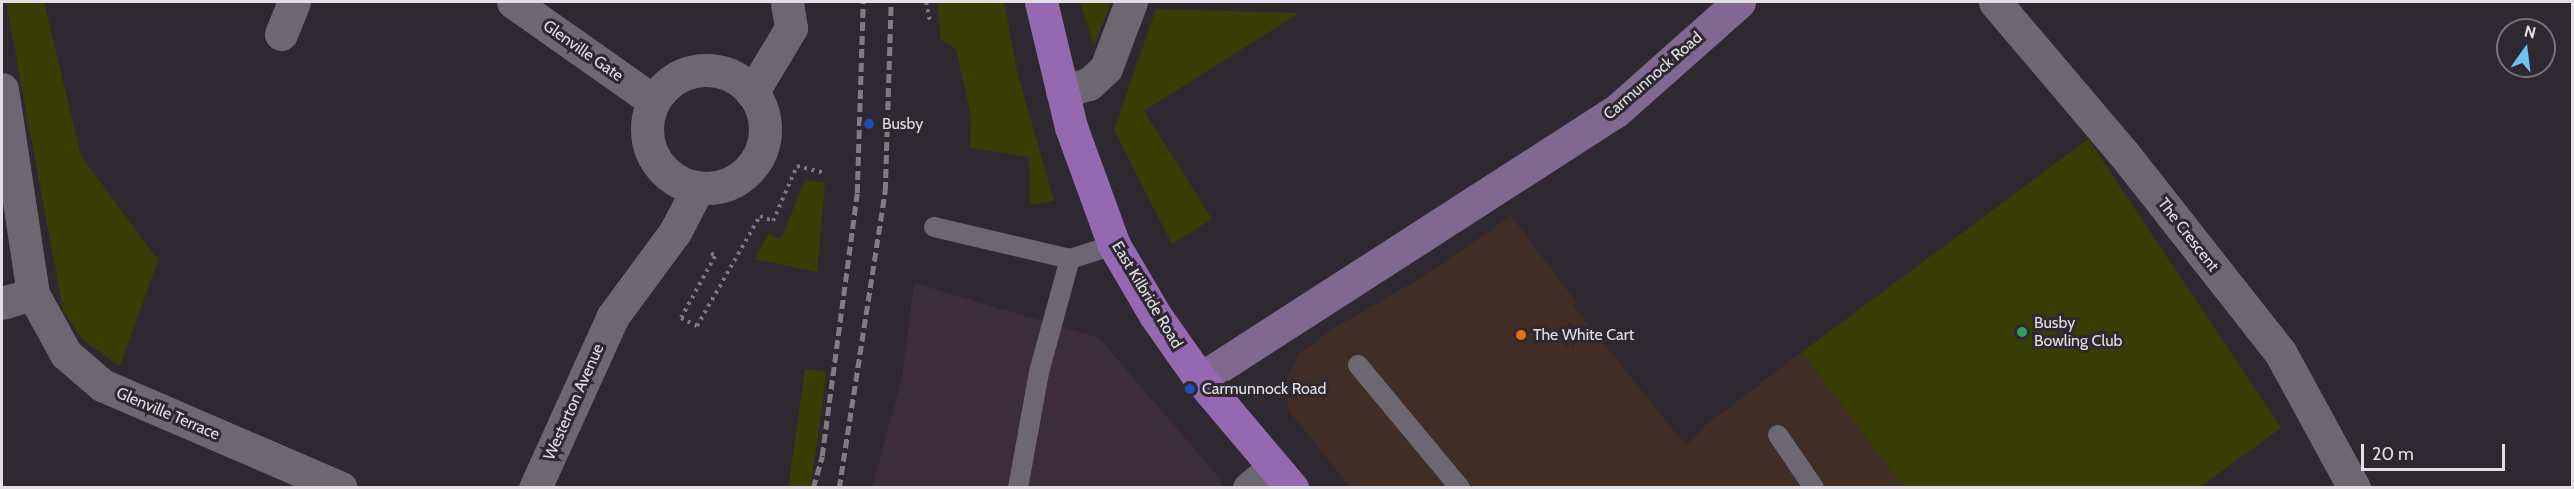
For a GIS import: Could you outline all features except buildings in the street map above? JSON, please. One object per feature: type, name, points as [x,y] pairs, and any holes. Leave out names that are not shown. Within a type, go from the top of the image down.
[{"type":"main road","name":"East Kilbride Road","points":[[1041,2],[1062,92],[1114,244],[1155,315],[1200,378],[1283,478]]},
{"type":"main road","name":"Carmunnock Road","points":[[1200,378],[1615,112],[1739,2]]},
{"type":"street","points":[[281,34],[294,2]]},
{"type":"street","name":"Glenville Gate","points":[[513,2],[654,101]]},
{"type":"street","points":[[752,93],[790,28],[787,2]]},
{"type":"street","points":[[1062,92],[1089,84],[1106,68],[1131,2]]},
{"type":"street","name":"The Crescent","points":[[1995,2],[2124,154],[2280,352],[2354,488]]},
{"type":"street","points":[[701,71],[720,72],[752,93],[763,113],[765,137],[758,159],[742,176],[721,187],[698,188],[672,177],[653,156],[647,138],[648,118],[654,101],[682,75],[701,71]]},
{"type":"street","points":[[2,88],[33,294],[2,303]]},
{"type":"street","points":[[675,232],[698,188]]},
{"type":"street","name":"Westerton Avenue","points":[[535,488],[613,316],[675,232]]},
{"type":"street","name":"Glenville Terrace","points":[[33,294],[66,354],[102,385],[341,488]]},
{"type":"street","points":[[1249,488],[1283,478]]},
{"type":"lane","points":[[934,227],[1070,259],[1114,244]]},
{"type":"lane","points":[[1018,488],[1039,372],[1070,259]]},
{"type":"lane","points":[[1358,365],[1460,488]]},
{"type":"lane","points":[[1778,435],[1814,488]]},
{"type":"path","points":[[926,2],[930,21]]},
{"type":"path","points":[[675,232],[715,256],[681,318],[697,326],[760,216],[773,221],[797,166],[826,173]]},
{"type":"shaded area","points":[[1511,216],[1576,302],[1573,305],[1686,446],[1707,424],[1802,352],[1904,487],[1350,487],[1289,411],[1286,380],[1299,354],[1331,330],[1426,275]]},
{"type":"shaded area","points":[[914,283],[1099,338],[1222,481],[1219,488],[872,488],[902,377]]},
{"type":"green space","points":[[6,2],[44,2],[81,156],[158,260],[120,366],[82,339],[63,310]]},
{"type":"green space","points":[[937,2],[1004,2],[1018,75],[1054,201],[1030,205],[1029,157],[970,148],[971,116],[956,49],[941,40]]},
{"type":"green space","points":[[1080,2],[1111,2],[1094,46]]},
{"type":"green space","points":[[1156,9],[1299,13],[1144,111],[1212,219],[1172,244],[1114,130]]},
{"type":"green space","name":"Busby Bowling Club","points":[[2088,139],[2281,428],[2200,487],[1904,487],[1802,352]]},
{"type":"green space","points":[[805,180],[825,183],[817,272],[755,259],[768,234],[781,239]]},
{"type":"green space","points":[[805,369],[827,372],[810,488],[788,488]]},
{"type":"railway","points":[[813,488],[822,456],[857,193],[863,2]]},
{"type":"railway","points":[[839,488],[885,191],[891,2]]},
{"type":"place","name":"Busby","points":[[869,124]]},
{"type":"place","name":"Busby Bowling Club","points":[[2022,332]]},
{"type":"place","name":"The White Cart","points":[[1521,335]]},
{"type":"place","name":"Carmunnock Road","points":[[1190,389]]}]
